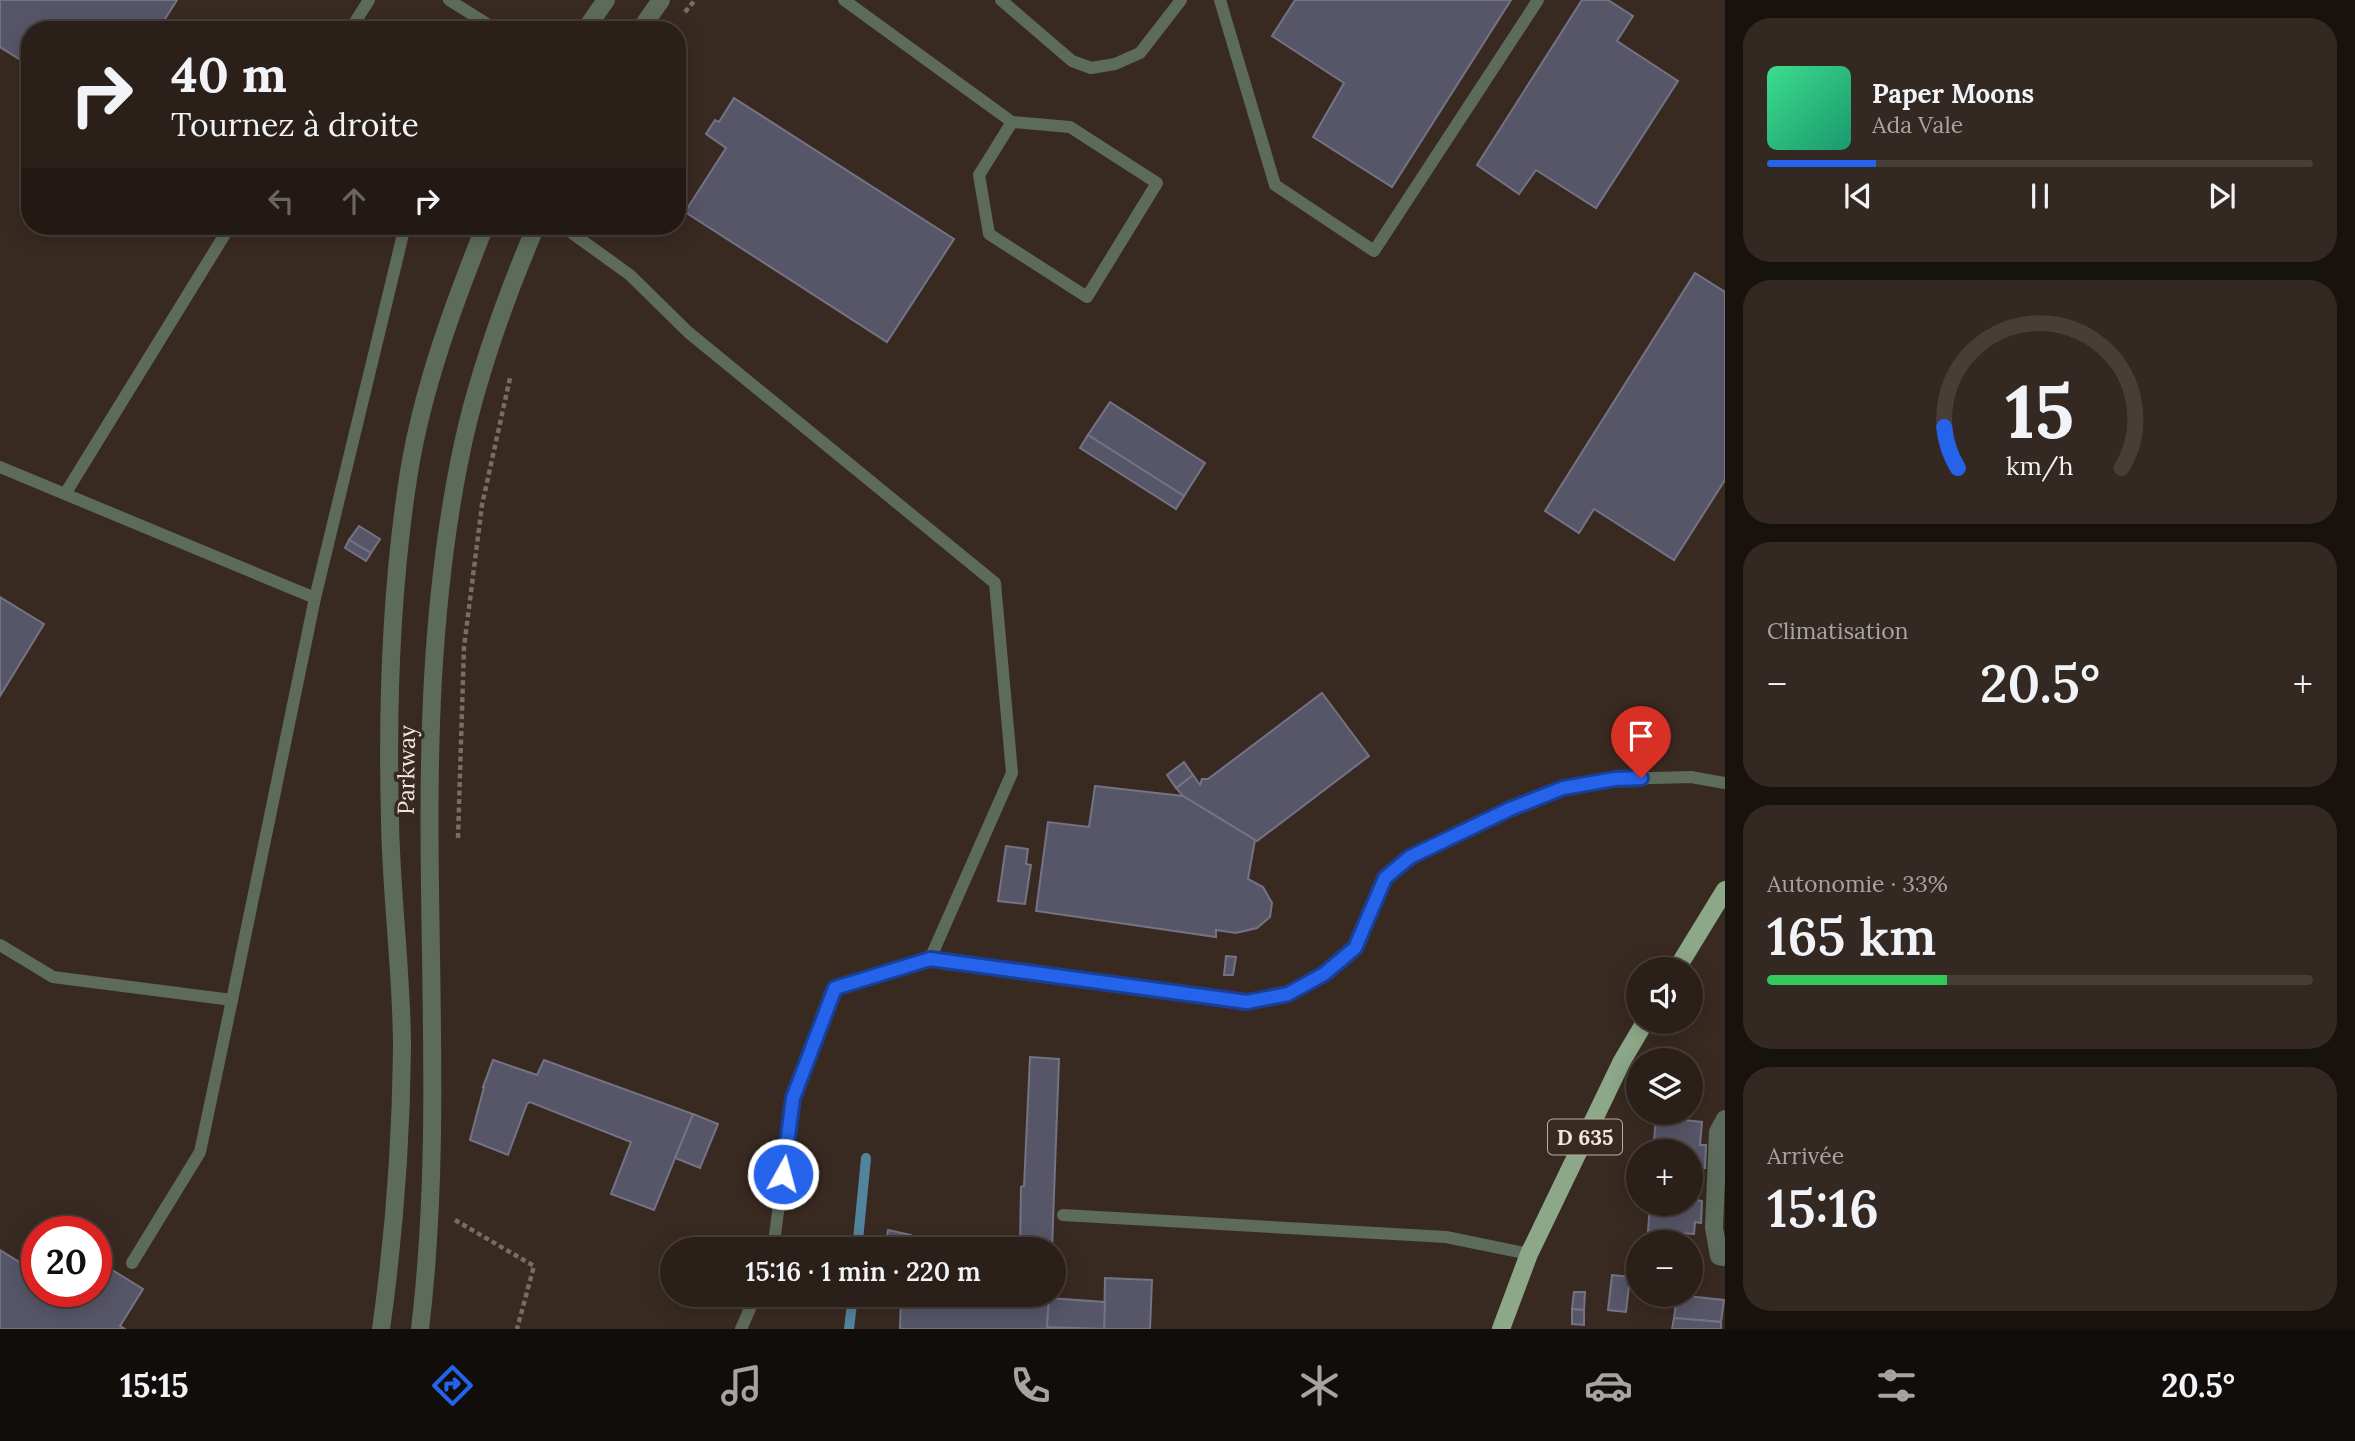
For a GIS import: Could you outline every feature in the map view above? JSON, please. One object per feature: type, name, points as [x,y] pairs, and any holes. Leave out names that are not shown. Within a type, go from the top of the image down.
[{"type":"main road","points":[[1684,957],[1725,890]]},
{"type":"main road","name":"D 635","points":[[1500,1325],[1529,1254],[1622,1061],[1638,1034]]},
{"type":"street","points":[[591,21],[606,0]]},
{"type":"street","points":[[646,21],[661,0]]},
{"type":"street","name":"Parkway","points":[[381,1329],[399,1154],[401,1093],[400,985],[390,821],[390,677],[400,554],[408,482],[419,422],[453,306],[481,235]]},
{"type":"street","name":"Parkway","points":[[419,1329],[426,1278],[431,1194],[430,824],[437,631],[452,509],[468,424],[504,305],[532,235]]},
{"type":"street","points":[[1722,1125],[1714,1228],[1719,1256],[1725,1257]]},
{"type":"lane","points":[[356,21],[369,0]]},
{"type":"lane","points":[[449,0],[482,21]]},
{"type":"lane","points":[[844,0],[1012,122],[1070,127],[1157,183],[1087,297],[989,234],[979,175],[1012,122]]},
{"type":"lane","points":[[1001,0],[1072,61],[1091,68],[1115,64],[1140,53],[1181,0]]},
{"type":"lane","points":[[1220,0],[1275,185],[1374,251],[1538,0]]},
{"type":"lane","points":[[65,494],[224,235]]},
{"type":"lane","points":[[132,1263],[200,1152],[315,598],[403,235]]},
{"type":"lane","points":[[574,235],[630,275],[688,332],[995,583],[1012,773],[930,959]]},
{"type":"lane","points":[[0,467],[315,598]]},
{"type":"lane","points":[[775,1237],[793,1098],[835,988],[930,959],[1247,1002],[1288,994],[1324,974],[1355,948],[1385,878],[1410,857],[1497,815],[1563,788],[1615,779],[1691,777],[1725,783]]},
{"type":"lane","points":[[0,945],[53,977],[232,1000]]},
{"type":"lane","points":[[1063,1215],[1446,1237],[1529,1254]]},
{"type":"lane","points":[[741,1329],[751,1307]]},
{"type":"path","points":[[458,839],[464,647],[482,505],[511,374]]},
{"type":"path","points":[[447,1215],[534,1266],[517,1329]]},
{"type":"building","points":[[0,0],[177,0],[164,21],[21,21],[21,60],[0,47]]},
{"type":"building","points":[[1295,0],[1511,0],[1392,187],[1313,137],[1344,83],[1272,36]]},
{"type":"building","points":[[1582,0],[1608,0],[1633,16],[1617,41],[1678,81],[1596,208],[1536,170],[1519,194],[1477,165]]},
{"type":"building","points":[[734,98],[954,239],[887,342],[686,213],[726,148],[706,134],[715,120],[719,122]]},
{"type":"building","points":[[1695,273],[1725,292],[1725,480],[1674,560],[1594,509],[1579,533],[1545,511]]},
{"type":"building","points":[[1110,402],[1205,463],[1184,496],[1088,435]]},
{"type":"building","points":[[1088,435],[1184,496],[1176,509],[1080,448]]},
{"type":"building","points":[[359,526],[380,539],[371,553],[349,540]]},
{"type":"building","points":[[349,540],[371,553],[366,561],[345,548]]},
{"type":"building","points":[[0,597],[44,624],[0,696]]},
{"type":"building","points":[[1322,693],[1369,756],[1257,841],[1183,796],[1176,788],[1193,775],[1200,785],[1202,779],[1208,779]]},
{"type":"building","points":[[1184,762],[1193,775],[1176,788],[1167,775]]},
{"type":"building","points":[[1095,786],[1183,796],[1255,840],[1248,879],[1263,887],[1272,903],[1270,917],[1257,928],[1236,933],[1216,930],[1216,937],[1036,911],[1048,822],[1089,827]]},
{"type":"building","points":[[1006,846],[1028,849],[1026,864],[1031,865],[1025,904],[998,901]]},
{"type":"building","points":[[1226,956],[1236,957],[1233,975],[1224,975]]},
{"type":"building","points":[[1030,1057],[1059,1059],[1052,1237],[1020,1237],[1021,1187],[1024,1186]]},
{"type":"building","points":[[493,1060],[537,1075],[544,1060],[693,1114],[654,1210],[611,1194],[631,1142],[530,1102],[508,1155],[470,1140],[483,1087]]},
{"type":"building","points":[[693,1114],[718,1124],[700,1168],[675,1158]]},
{"type":"building","points":[[1655,1125],[1702,1125],[1701,1139],[1654,1139]]},
{"type":"building","points":[[1703,1145],[1706,1145],[1703,1168]]},
{"type":"building","points":[[1649,1216],[1701,1216],[1701,1223],[1695,1222],[1694,1230],[1648,1230]]},
{"type":"building","points":[[888,1230],[911,1235],[911,1237],[887,1237]]},
{"type":"building","points":[[0,1250],[21,1263],[21,1307],[112,1307],[112,1270],[143,1289],[120,1326],[125,1329],[0,1329]]},
{"type":"building","points":[[1612,1275],[1626,1277],[1626,1312],[1608,1310]]},
{"type":"building","points":[[1105,1278],[1152,1280],[1150,1329],[1104,1329]]},
{"type":"building","points":[[1574,1292],[1585,1292],[1584,1310],[1572,1309]]},
{"type":"building","points":[[1703,1298],[1724,1300],[1721,1322],[1674,1318],[1675,1307],[1703,1307]]},
{"type":"building","points":[[1066,1299],[1105,1302],[1104,1329],[1047,1327],[1048,1307],[1066,1307]]},
{"type":"building","points":[[901,1307],[1048,1307],[1047,1327],[1074,1329],[900,1329]]},
{"type":"building","points":[[1572,1309],[1584,1310],[1584,1325],[1572,1324]]},
{"type":"building","points":[[1674,1318],[1721,1322],[1721,1329],[1672,1329]]},
{"type":"waterway","points":[[858,1237],[866,1158]]},
{"type":"waterway","points":[[849,1329],[852,1307]]},
{"type":"route","points":[[783,1174],[793,1098],[835,988],[930,959],[1247,1002],[1288,994],[1324,974],[1355,948],[1385,878],[1410,857],[1510,809],[1563,788],[1615,779],[1641,778]]}]
